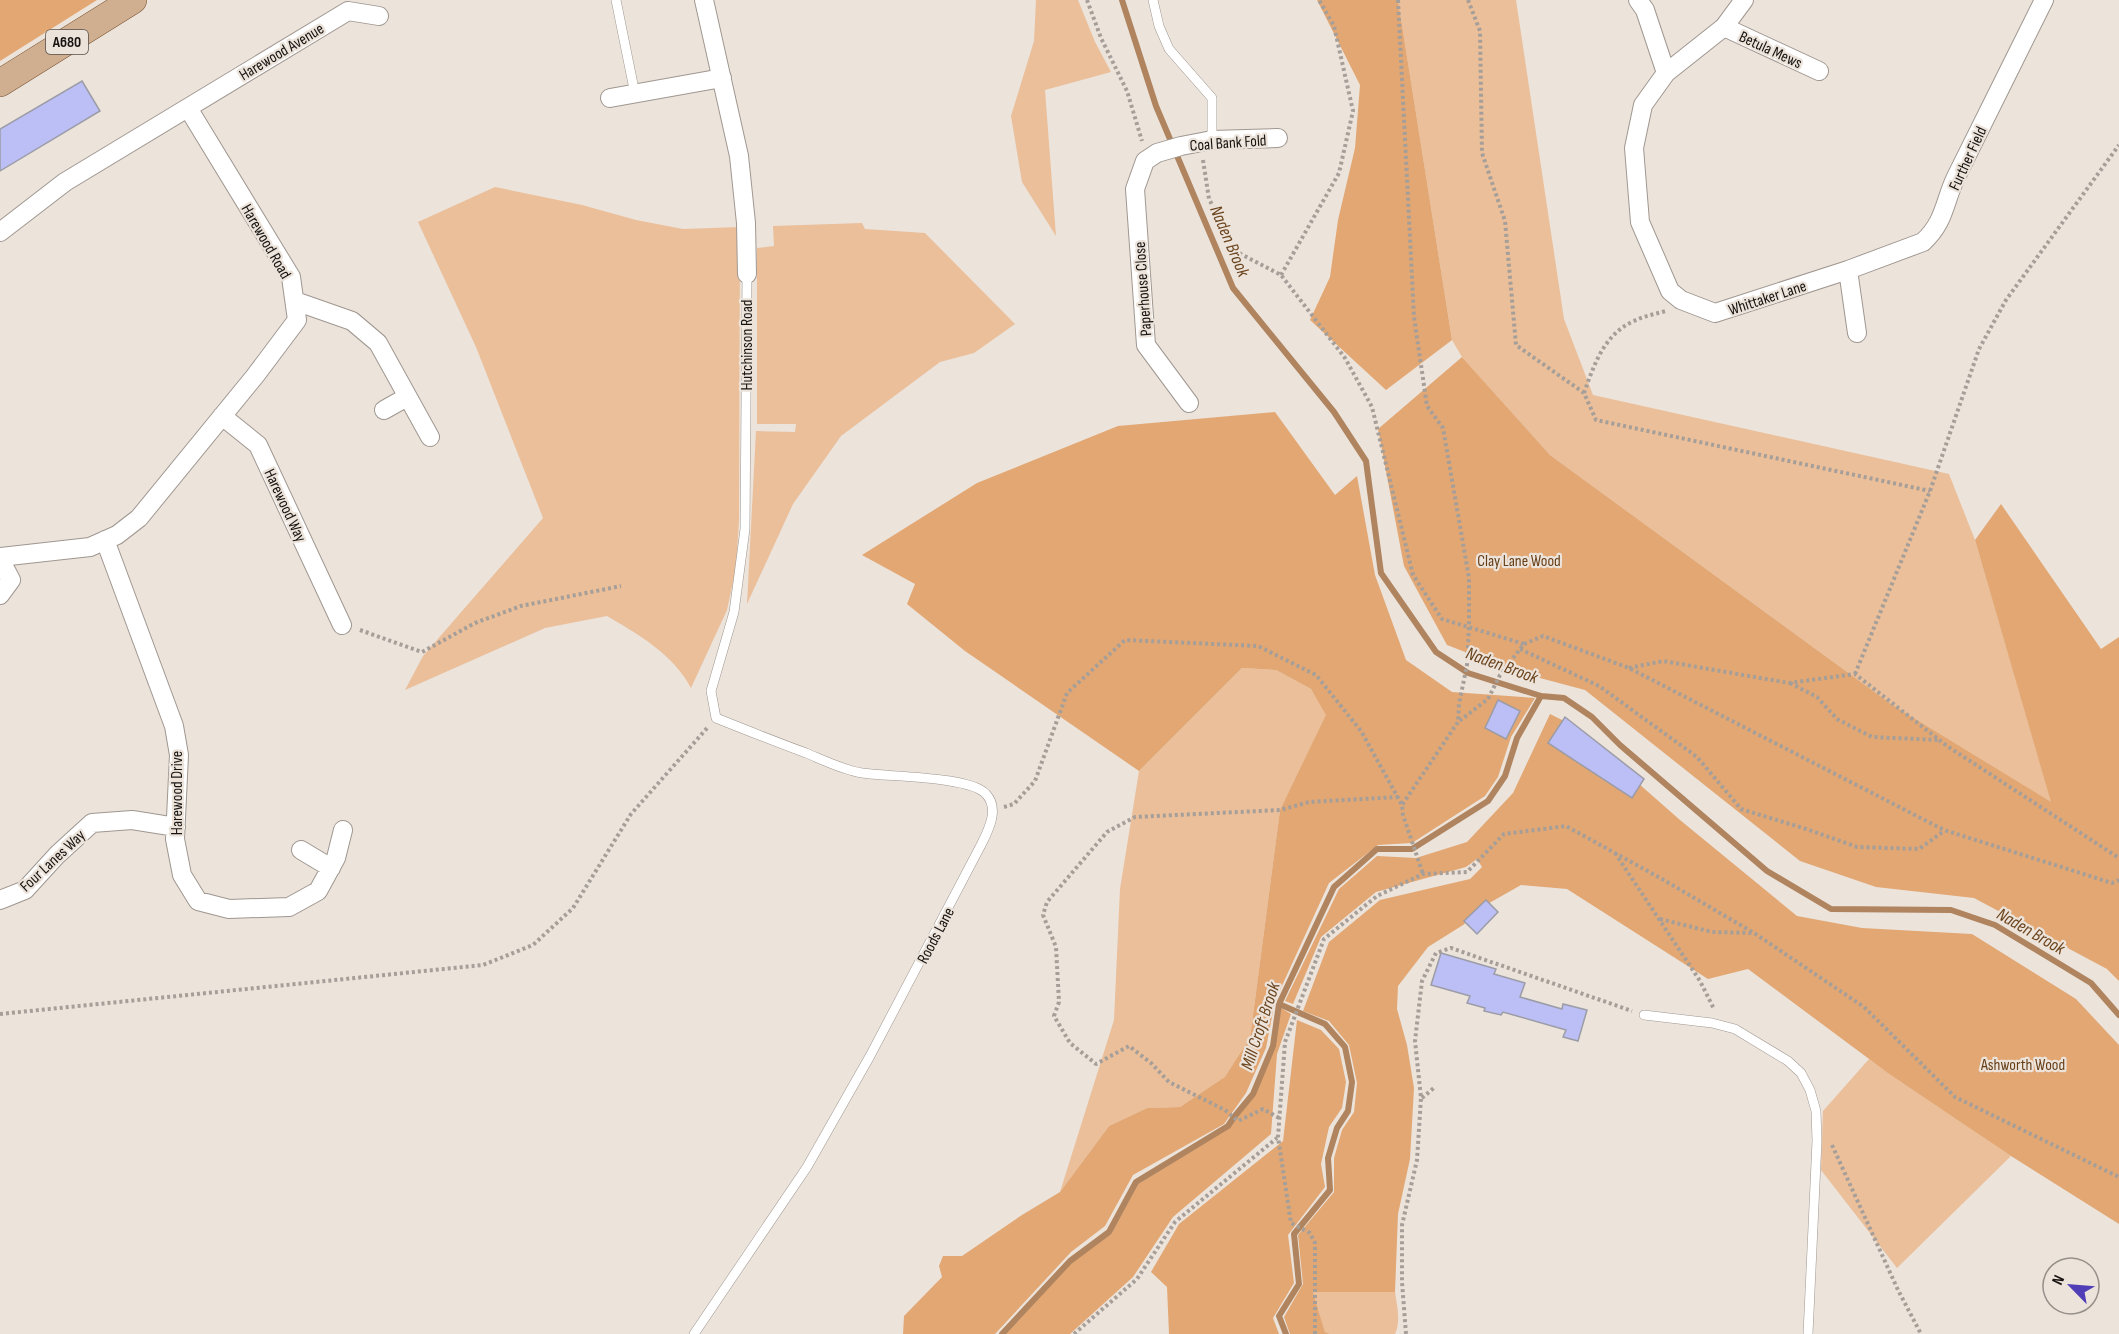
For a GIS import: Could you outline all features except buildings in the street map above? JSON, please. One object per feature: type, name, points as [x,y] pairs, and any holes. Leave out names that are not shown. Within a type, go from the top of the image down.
[{"type":"main road","name":"A680","points":[[0,83],[133,0]]},
{"type":"street","name":"Hutchinson Road","points":[[705,0],[739,156],[746,223],[747,274]]},
{"type":"street","points":[[1638,0],[1645,10],[1666,73]]},
{"type":"street","points":[[1681,300],[1670,291],[1640,222],[1634,148],[1643,105],[1666,73],[1724,27],[1744,0]]},
{"type":"street","name":"Further Field","points":[[1848,270],[1923,242],[1933,233],[1943,218],[1955,181],[2044,0]]},
{"type":"street","name":"Harewood Avenue","points":[[188,108],[348,11],[379,16]]},
{"type":"street","name":"Betula Mews","points":[[1724,27],[1819,71]]},
{"type":"street","points":[[610,98],[722,78]]},
{"type":"street","points":[[0,232],[64,182],[188,108]]},
{"type":"street","name":"Harewood Road","points":[[0,558],[90,547],[117,535],[139,518],[255,376],[297,320],[291,277],[188,108]]},
{"type":"street","name":"Coal Bank Fold","points":[[1151,157],[1181,146],[1206,141],[1278,138]]},
{"type":"street","name":"Paperhouse Close","points":[[1151,157],[1135,189],[1146,345],[1189,403]]},
{"type":"street","points":[[1848,270],[1857,333]]},
{"type":"street","name":"Whittaker Lane","points":[[1681,300],[1715,313],[1848,270]]},
{"type":"street","points":[[295,301],[352,321],[378,343],[430,437]]},
{"type":"street","points":[[384,410],[407,397]]},
{"type":"street","name":"Harewood Way","points":[[222,416],[258,445],[342,625]]},
{"type":"street","name":"Harewood Drive","points":[[105,540],[174,726],[179,755],[175,839],[182,875],[198,901],[229,909],[289,908],[318,891],[336,858],[344,830]]},
{"type":"street","points":[[0,558],[11,580],[0,595]]},
{"type":"street","points":[[316,614],[333,606]]},
{"type":"street","name":"Four Lanes Way","points":[[0,900],[25,890],[57,855],[92,823],[132,820],[176,827]]},
{"type":"street","points":[[302,850],[331,868]]},
{"type":"lane","points":[[616,0],[635,94]]},
{"type":"lane","points":[[1153,0],[1159,26],[1169,49],[1212,98],[1206,141]]},
{"type":"lane","name":"Hutchinson Road","points":[[716,718],[711,691],[734,612],[745,529],[747,274]]},
{"type":"lane","points":[[716,718],[819,759],[860,772],[925,777],[982,790],[989,796],[993,810]]},
{"type":"lane","name":"Roods Lane","points":[[694,1334],[807,1167],[870,1056],[981,845],[990,826],[993,810]]},
{"type":"lane","points":[[1644,1015],[1722,1025],[1735,1029],[1788,1061],[1801,1073],[1810,1090],[1816,1111],[1817,1141],[1808,1334]]},
{"type":"path","points":[[1087,0],[1101,38],[1127,91],[1142,142],[1151,157]]},
{"type":"path","points":[[1281,275],[1339,172],[1353,111],[1334,26],[1319,0]]},
{"type":"path","points":[[1398,0],[1414,317],[1427,406],[1443,428],[1469,578],[1467,665],[1459,704],[1458,722]]},
{"type":"path","points":[[1468,0],[1480,31],[1482,153],[1505,221],[1516,345],[1584,393],[1596,420],[1930,491]]},
{"type":"path","points":[[1206,141],[1209,199],[1237,252],[1281,275],[1346,358],[1372,407],[1413,575],[1443,619],[1524,644]]},
{"type":"path","points":[[1855,674],[1930,491],[1979,349],[2006,300],[2119,145]]},
{"type":"path","points":[[1584,393],[1595,360],[1613,335],[1633,321],[1671,309],[1681,300]]},
{"type":"path","points":[[342,625],[422,652],[475,623],[521,606],[621,586]]},
{"type":"path","points":[[1402,805],[1458,722],[1488,699],[1500,675],[1524,644],[1543,636],[1629,668],[1944,830],[2112,883],[2119,880]]},
{"type":"path","points":[[993,810],[1014,804],[1035,781],[1067,693],[1125,640],[1258,646],[1316,675],[1361,731],[1402,805],[1403,815],[1423,874]]},
{"type":"path","points":[[1520,649],[1599,686],[1688,750],[1697,757],[1741,809],[1857,848],[1918,849],[1944,830]]},
{"type":"path","points":[[1629,668],[1663,662],[1789,683],[1817,697],[1837,719],[1872,737],[1940,740]]},
{"type":"path","points":[[1789,683],[1855,674],[1940,740],[2119,858]]},
{"type":"path","points":[[0,1014],[483,965],[532,945],[573,908],[631,814],[716,718]]},
{"type":"path","points":[[1279,1118],[1263,1109],[1238,1120],[1225,1110],[1169,1082],[1151,1063],[1129,1046],[1096,1064],[1070,1043],[1054,1016],[1059,1002],[1056,947],[1043,915],[1047,902],[1107,832],[1135,818],[1280,810],[1309,802],[1398,797]]},
{"type":"path","points":[[1315,1334],[1315,1243],[1310,1233],[1291,1223],[1278,1137],[1285,1041],[1293,1019],[1324,939],[1377,896],[1423,874],[1467,872],[1504,834],[1566,826],[1614,852],[1754,933],[1864,1006],[1955,1097],[2119,1177]]},
{"type":"path","points":[[1614,852],[1700,981],[1722,1025]]},
{"type":"path","points":[[1659,919],[1712,932],[1754,933]]},
{"type":"path","points":[[1406,1334],[1402,1282],[1402,1226],[1418,1161],[1421,1098],[1415,1041],[1422,981],[1437,953],[1451,948],[1644,1015]]},
{"type":"path","points":[[1421,1098],[1435,1086]]},
{"type":"path","points":[[1074,1334],[1137,1279],[1175,1222],[1278,1137]]},
{"type":"path","points":[[1830,1142],[1898,1290],[1921,1334]]},
{"type":"shaded area","points":[[1036,0],[1078,0],[1095,42],[1111,72],[1045,90],[1056,236],[1022,182],[1011,116],[1034,41]]},
{"type":"shaded area","points":[[1398,0],[1516,0],[1564,319],[1593,395],[1949,474],[1975,540],[2052,803],[1891,704],[1550,455],[1462,357],[1452,340]]},
{"type":"shaded area","points":[[495,187],[683,229],[740,227],[739,520],[736,568],[727,610],[691,688],[684,676],[665,655],[643,638],[607,616],[545,628],[405,690],[423,656],[543,518],[476,347],[418,222]]},
{"type":"shaded area","points":[[862,223],[865,229],[925,233],[1015,324],[974,353],[940,362],[841,436],[793,504],[747,604],[756,431],[795,432],[796,424],[757,424],[757,248],[774,246],[773,226]]},
{"type":"shaded area","points":[[1242,668],[1276,670],[1311,689],[1327,715],[1280,810],[1250,1038],[1225,1078],[1180,1107],[1147,1108],[1109,1126],[1060,1192],[1114,1020],[1120,889],[1139,771]]},
{"type":"shaded area","points":[[1869,1059],[2011,1156],[1897,1268],[1821,1170],[1823,1111]]},
{"type":"shaded area","points":[[1313,1292],[1395,1292],[1398,1319],[1395,1334],[1330,1334],[1325,1332]]},
{"type":"green space","points":[[0,0],[97,0],[0,61]]},
{"type":"green space","points":[[1317,0],[1398,0],[1452,340],[1386,390],[1310,320],[1330,277],[1338,220],[1355,148],[1360,85]]},
{"type":"green space","name":"Clay Lane Wood","points":[[1462,357],[1550,455],[1891,704],[2051,802],[1975,540],[2001,504],[2101,649],[2119,637],[2119,981],[2107,969],[1974,898],[1876,887],[1800,861],[1585,690],[1517,672],[1447,645],[1404,566],[1378,429]]},
{"type":"green space","points":[[1275,412],[1335,495],[1357,476],[1375,575],[1406,660],[1452,692],[1535,698],[1511,737],[1498,777],[1485,796],[1412,843],[1378,845],[1329,883],[1275,1001],[1266,1048],[1246,1093],[1224,1124],[1133,1175],[1105,1226],[1071,1252],[995,1334],[903,1334],[904,1316],[942,1277],[939,1266],[943,1256],[962,1256],[1060,1192],[1109,1126],[1147,1108],[1180,1107],[1225,1077],[1250,1038],[1280,810],[1326,715],[1311,689],[1276,670],[1242,668],[1139,771],[965,651],[907,604],[915,584],[862,555],[977,483],[1118,426]]},
{"type":"green space","name":"Ashworth Wood","points":[[1550,714],[1572,725],[1680,820],[1797,916],[1862,928],[1972,934],[2076,999],[2119,1045],[2119,1224],[2011,1156],[1888,1073],[1748,969],[1708,979],[1567,889],[1521,885],[1484,906],[1463,925],[1428,947],[1398,986],[1397,1009],[1407,1045],[1414,1088],[1410,1159],[1398,1214],[1395,1292],[1313,1292],[1325,1332],[1330,1334],[1290,1334],[1284,1317],[1303,1284],[1298,1235],[1334,1192],[1334,1158],[1342,1130],[1354,1112],[1357,1083],[1349,1045],[1329,1021],[1303,1011],[1329,942],[1380,900],[1470,879],[1482,867],[1477,859],[1466,867],[1376,892],[1321,937],[1293,1004],[1285,1001],[1339,889],[1377,856],[1416,858],[1467,842],[1513,793]]},
{"type":"green space","points":[[1281,1008],[1291,1014],[1277,1054],[1271,1134],[1173,1217],[1133,1277],[1070,1334],[1005,1334],[1071,1263],[1111,1234],[1138,1184],[1229,1128],[1254,1094],[1275,1045]]},
{"type":"green space","points":[[1297,1020],[1321,1030],[1339,1049],[1346,1082],[1342,1108],[1329,1127],[1321,1164],[1325,1187],[1288,1235],[1294,1283],[1273,1318],[1279,1334],[1169,1334],[1167,1287],[1151,1272],[1179,1224],[1283,1141]]},
{"type":"waterway","name":"Naden Brook","points":[[1122,0],[1156,106],[1233,288],[1334,412],[1366,461],[1381,573],[1436,652],[1468,673],[1541,696],[1564,698],[1592,717],[1620,745],[1767,871],[1831,909],[1951,910],[1995,925],[2091,983],[2119,1015]]},
{"type":"waterway","name":"Mill Croft Brook","points":[[1002,1334],[1070,1261],[1109,1232],[1136,1182],[1228,1126],[1253,1094],[1273,1046],[1279,1004],[1334,887],[1377,849],[1412,849],[1488,801],[1505,776],[1517,738],[1541,696]]},
{"type":"waterway","points":[[1279,1004],[1325,1024],[1345,1047],[1352,1082],[1348,1111],[1337,1128],[1328,1158],[1330,1190],[1294,1234],[1299,1284],[1279,1316],[1286,1334]]}]
